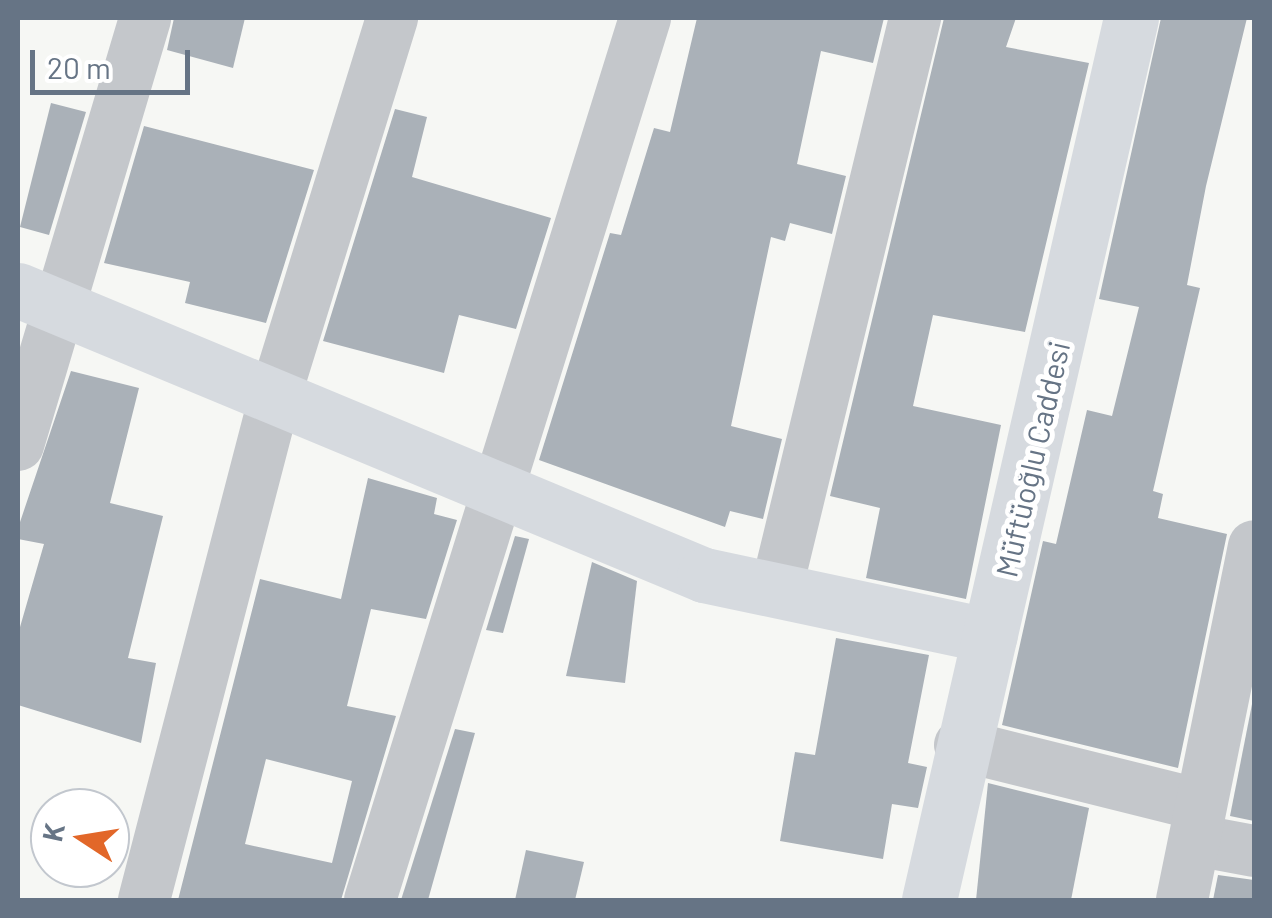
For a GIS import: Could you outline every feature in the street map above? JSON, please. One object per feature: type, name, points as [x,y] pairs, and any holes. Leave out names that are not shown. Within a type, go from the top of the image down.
[{"type":"street","points":[[18,445],[36,298],[145,18]]},
{"type":"street","points":[[144,900],[276,394],[392,18]]},
{"type":"street","points":[[370,900],[645,18]]},
{"type":"street","points":[[776,591],[915,18]]},
{"type":"street","name":"Müftüoğlu Caddesi","points":[[929,900],[960,746],[990,636],[1131,18]]},
{"type":"street","points":[[36,298],[276,394],[704,575],[990,636]]},
{"type":"street","points":[[1182,900],[1254,546]]},
{"type":"street","points":[[960,746],[1198,823],[1254,851]]},
{"type":"building","points":[[174,18],[245,18],[233,68],[167,50]]},
{"type":"building","points":[[697,18],[884,18],[873,63],[821,51],[797,164],[846,176],[832,234],[790,223],[785,241],[771,237],[731,426],[782,439],[763,519],[730,511],[725,527],[539,460],[610,233],[621,235],[654,128],[670,132]]},
{"type":"building","points":[[944,18],[1016,18],[1006,47],[1089,63],[1025,332],[933,315],[913,406],[1001,425],[966,599],[866,578],[880,508],[830,496]]},
{"type":"building","points":[[1161,18],[1247,18],[1206,186],[1187,285],[1200,288],[1153,491],[1163,494],[1158,518],[1227,534],[1178,768],[1002,725],[1043,541],[1056,544],[1087,410],[1112,416],[1139,307],[1099,299]]},
{"type":"building","points":[[51,103],[86,112],[49,235],[20,227]]},
{"type":"building","points":[[395,109],[427,117],[412,177],[551,218],[516,329],[459,315],[444,373],[323,341]]},
{"type":"building","points":[[144,126],[314,170],[266,323],[185,303],[190,282],[104,263]]},
{"type":"building","points":[[71,371],[139,388],[110,503],[163,516],[128,658],[156,663],[141,743],[18,705],[18,634],[44,544],[18,539],[18,528]]},
{"type":"building","points":[[368,478],[437,498],[434,514],[457,520],[426,619],[371,609],[347,706],[396,716],[341,900],[178,900],[260,579],[341,599]],"holes":[[[266,759],[352,781],[332,863],[245,844]]]},
{"type":"building","points":[[515,536],[529,539],[503,633],[486,630]]},
{"type":"building","points":[[592,562],[637,581],[625,683],[566,676]]},
{"type":"building","points":[[836,638],[929,655],[908,763],[927,767],[918,808],[892,804],[883,859],[780,841],[795,752],[815,755]]},
{"type":"building","points":[[1254,694],[1254,821],[1230,816]]},
{"type":"building","points":[[455,729],[475,733],[428,900],[401,900]]},
{"type":"building","points":[[988,783],[1089,808],[1071,900],[976,900]]},
{"type":"building","points":[[526,850],[584,862],[575,900],[515,900]]},
{"type":"building","points":[[1218,875],[1254,880],[1254,900],[1213,900]]}]
